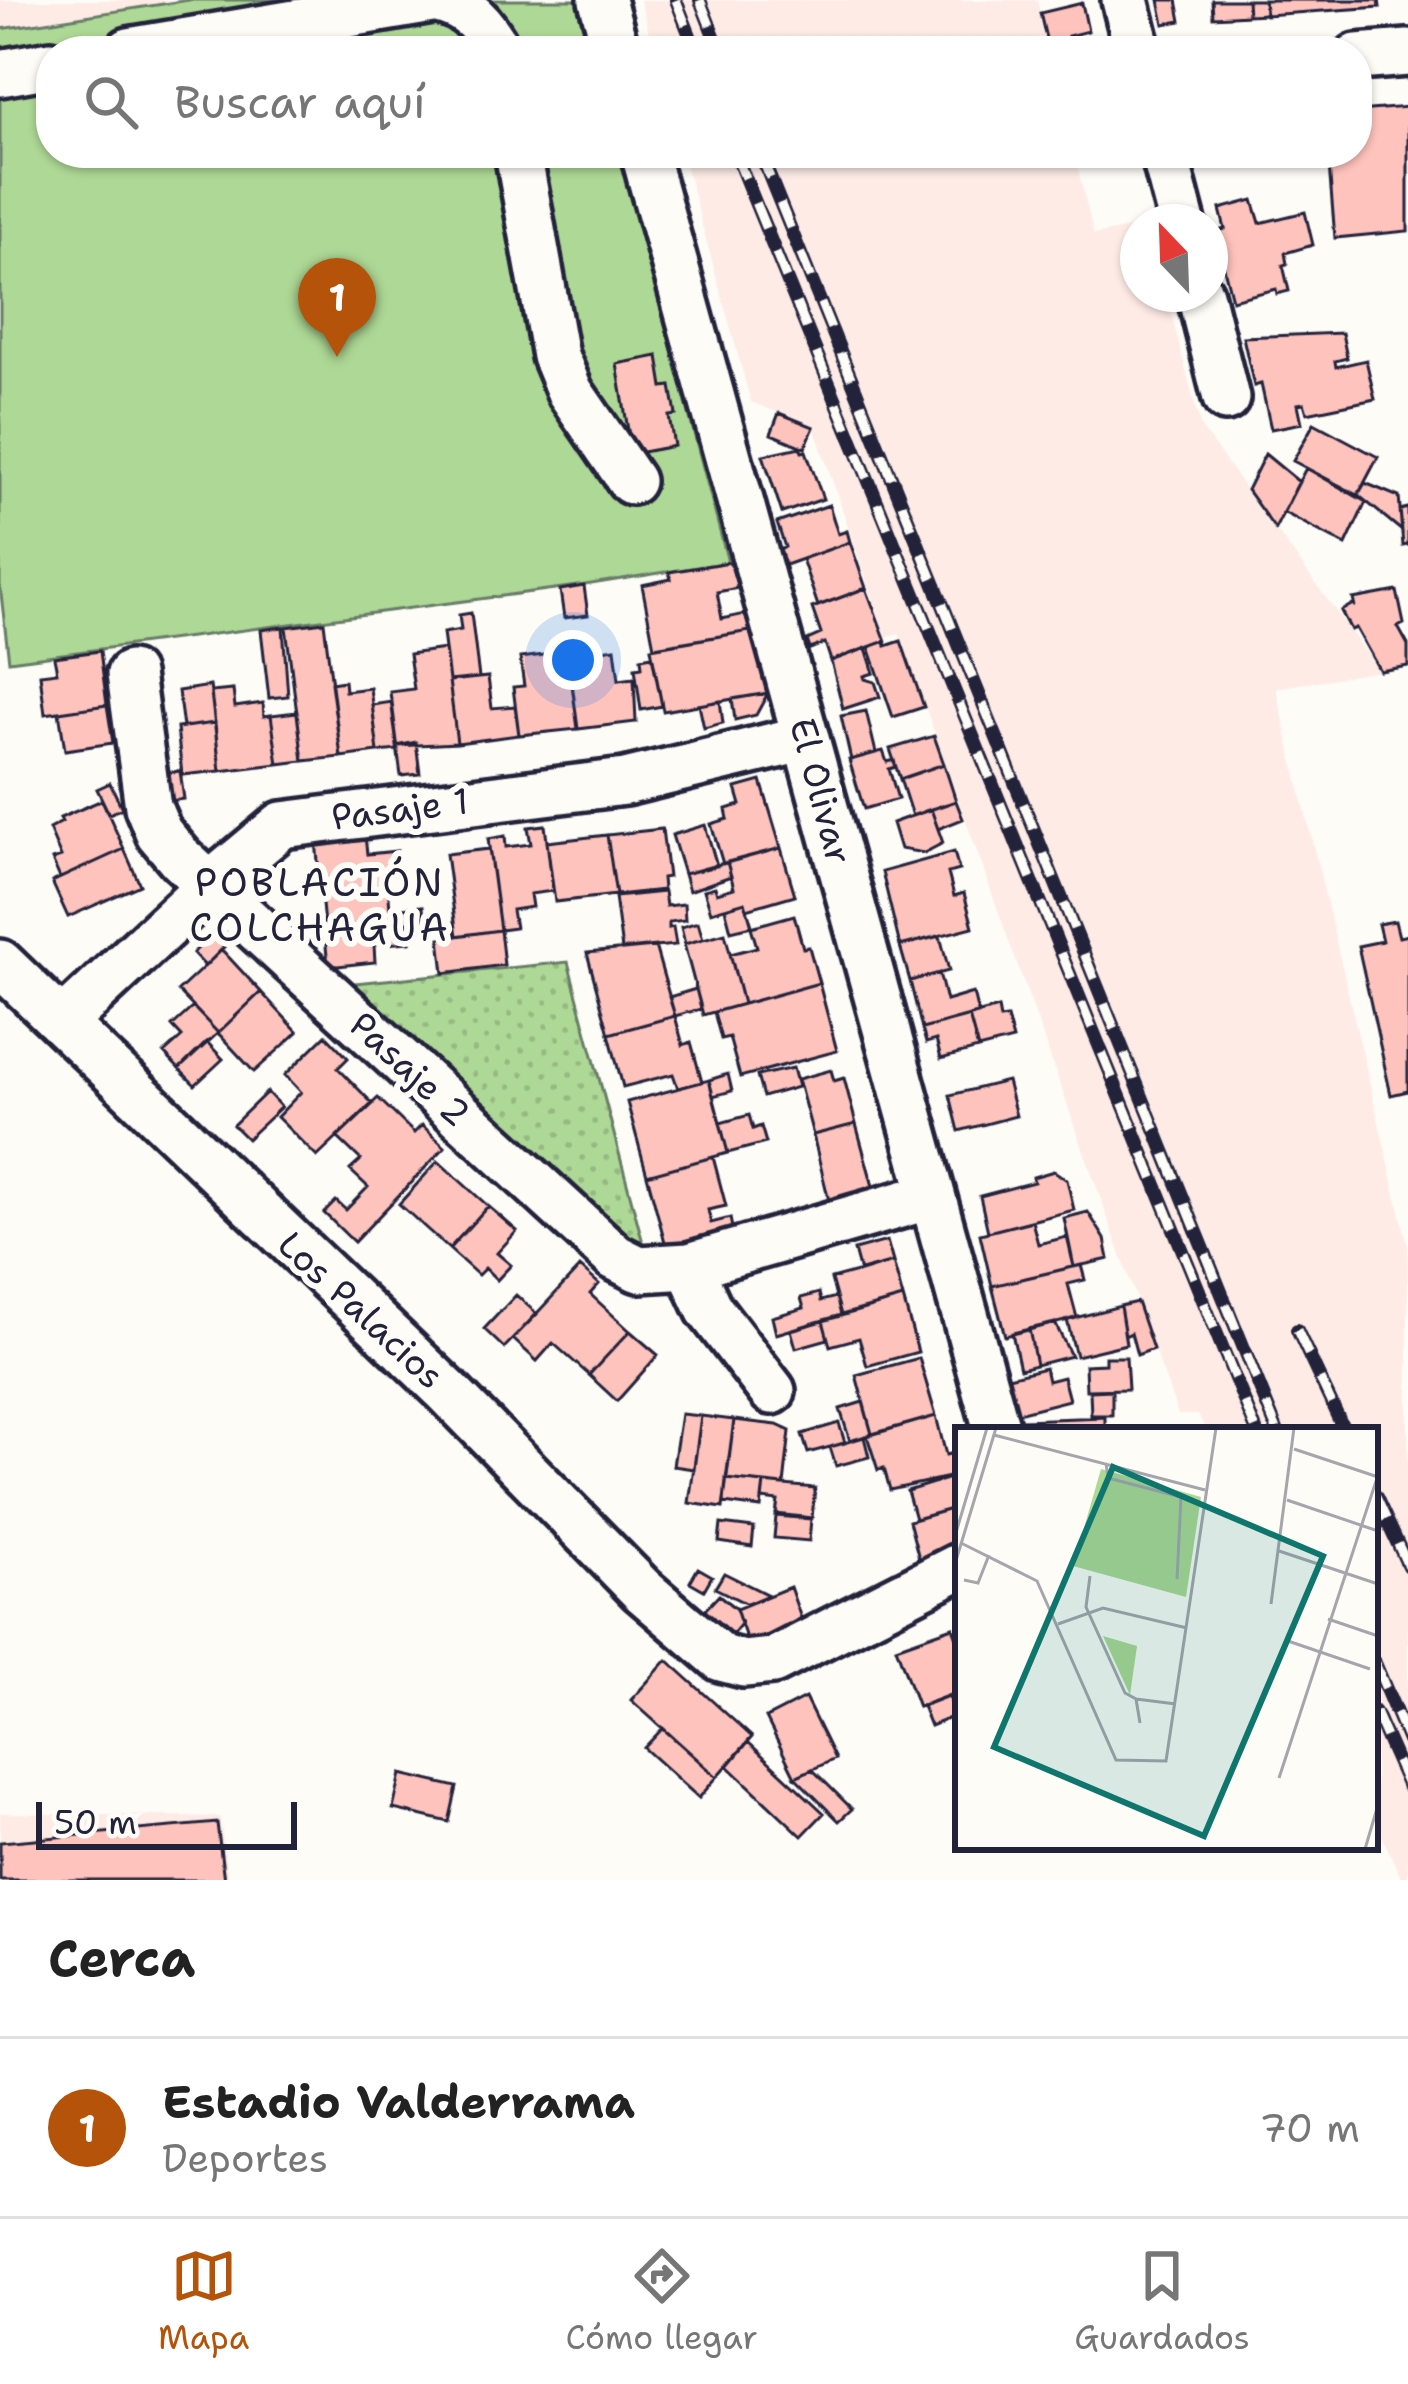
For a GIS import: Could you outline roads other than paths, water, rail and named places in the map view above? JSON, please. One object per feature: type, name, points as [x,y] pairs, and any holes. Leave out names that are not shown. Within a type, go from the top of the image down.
[{"type":"street","points":[[219,36],[435,0],[459,5],[490,36]]},
{"type":"street","points":[[602,0],[612,36]]},
{"type":"street","points":[[1125,0],[1134,36]]},
{"type":"street","points":[[1372,56],[1408,53]]},
{"type":"street","points":[[0,73],[36,67]]},
{"type":"street","points":[[521,168],[555,356],[570,392],[631,481]]},
{"type":"street","name":"El Olivar","points":[[648,168],[996,1427]]},
{"type":"street","points":[[1168,168],[1177,204]]},
{"type":"street","points":[[1204,312],[1226,398]]},
{"type":"street","name":"Pasaje 2","points":[[130,674],[148,807],[159,833],[615,1257],[639,1270],[689,1265],[931,1196]]},
{"type":"street","name":"Pasaje 1","points":[[63,1022],[210,885],[277,828],[292,821],[625,782],[806,738]]},
{"type":"street","name":"Los Palacios","points":[[0,963],[447,1391],[642,1590],[721,1658],[744,1664],[773,1660],[955,1569]]},
{"type":"street","points":[[689,1265],[717,1321],[772,1391]]},
{"type":"railway","points":[[676,0],[690,36]]},
{"type":"railway","points":[[700,0],[714,36]]},
{"type":"railway","points":[[741,168],[1255,1427]]},
{"type":"railway","points":[[766,168],[1276,1427]]},
{"type":"railway","points":[[1297,1330],[1343,1427]]},
{"type":"railway","points":[[1378,1501],[1408,1566]]},
{"type":"railway","points":[[1378,1670],[1408,1741]]},
{"type":"railway","points":[[1378,1719],[1408,1787]]},
{"type":"place","name":"Estadio Valderrama","points":[[337,357]]},
{"type":"district","name":"POBLACIÓN COLCHAGUA","points":[[320,904]]}]
